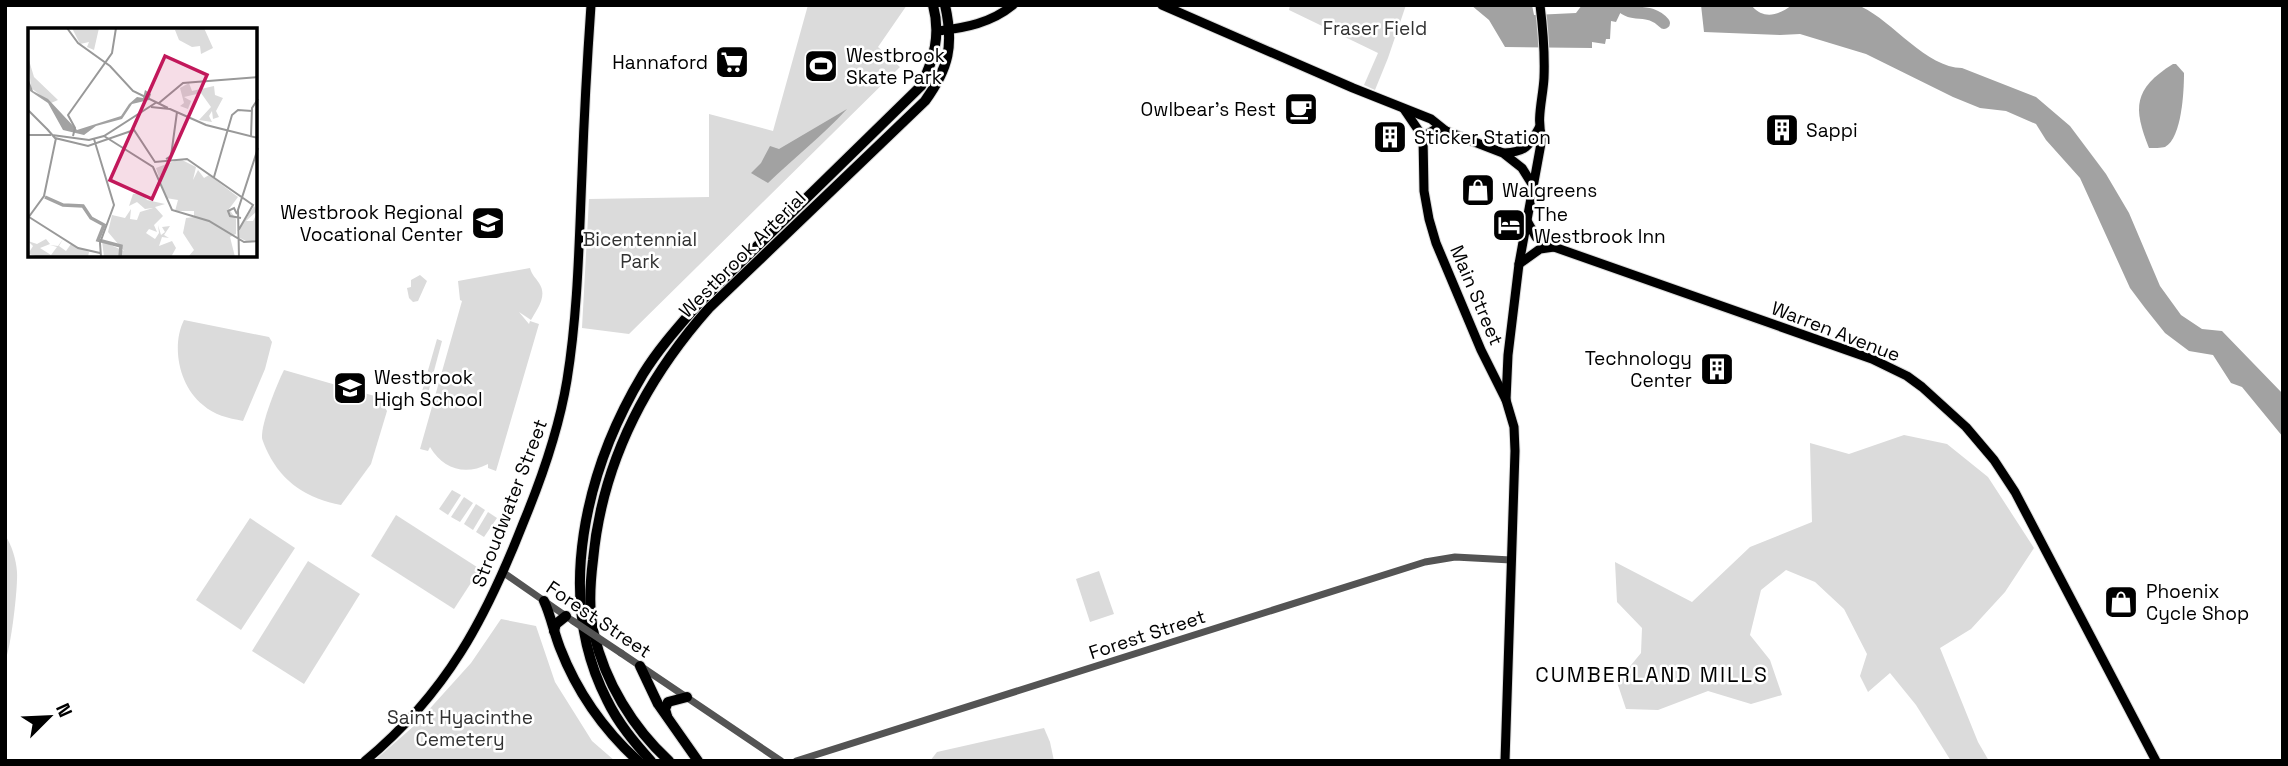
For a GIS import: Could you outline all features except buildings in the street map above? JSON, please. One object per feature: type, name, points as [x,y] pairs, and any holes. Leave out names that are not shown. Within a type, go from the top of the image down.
[{"type":"highway","points":[[933,5],[938,31]]},
{"type":"highway","name":"Westbrook Arterial","points":[[669,761],[641,732],[630,715],[612,682],[594,635],[591,588],[593,552],[604,497],[621,444],[652,382],[709,307],[925,101],[946,65],[950,30],[945,5]]},
{"type":"highway","name":"Westbrook Arterial","points":[[651,761],[631,738],[607,701],[585,640],[580,605],[581,565],[588,512],[598,473],[615,430],[650,364],[670,336],[699,303],[921,86],[932,64],[938,31]]},
{"type":"highway","points":[[544,601],[566,663],[588,703],[638,761]]},
{"type":"highway","points":[[554,631],[559,620],[569,618]]},
{"type":"highway","points":[[640,666],[667,717],[698,761]]},
{"type":"highway","points":[[667,717],[665,709],[668,702],[687,697]]},
{"type":"main road","name":"Stroudwater Street","points":[[365,761],[409,720],[473,636],[504,573],[538,488],[558,428],[567,380],[579,262],[591,5]]},
{"type":"main road","points":[[938,31],[988,21],[1013,5]]},
{"type":"main road","points":[[1162,5],[1431,119],[1446,131]]},
{"type":"main road","points":[[1506,400],[1508,355],[1519,264],[1542,138],[1539,128],[1545,48],[1540,5]]},
{"type":"main road","points":[[1404,109],[1423,137],[1434,130],[1446,131],[1503,153],[1516,162],[1532,184]]},
{"type":"main road","points":[[1503,153],[1516,153],[1526,148],[1539,128]]},
{"type":"main road","name":"Main Street","points":[[1423,137],[1424,191],[1436,243],[1481,350],[1506,400],[1515,433],[1505,761]]},
{"type":"main road","name":"Warren Avenue","points":[[1527,219],[1536,237],[1554,247],[1872,359],[1907,376],[1930,394],[1966,427],[2015,492],[2156,761]]},
{"type":"main road","points":[[1519,264],[1541,249],[1554,247]]},
{"type":"main road","points":[[1481,350],[1494,363],[1500,363],[1508,355]]},
{"type":"street","name":"Forest Street","points":[[796,761],[1425,562],[1455,557],[1511,560]]},
{"type":"street","name":"Forest Street","points":[[504,573],[781,761]]},
{"type":"green space","name":"Bicentennial Park","points":[[808,5],[907,5],[878,47],[900,67],[629,334],[582,328],[589,199],[709,197],[709,114],[773,131]]},
{"type":"green space","name":"Fraser Field","points":[[1290,5],[1406,5],[1375,90],[1364,85],[1378,53],[1289,10]]},
{"type":"green space","points":[[530,268],[541,288],[542,298],[531,320],[519,312],[529,324],[530,321],[539,324],[496,471],[488,468],[488,464],[471,470],[455,468],[441,461],[430,447],[428,451],[420,449],[462,301],[458,281]]},
{"type":"green space","points":[[420,275],[427,281],[418,301],[413,302],[409,298],[407,288],[411,287],[411,280]]},
{"type":"green space","points":[[184,320],[269,337],[272,342],[265,369],[243,421],[212,411],[195,397],[188,387],[178,353],[180,330]]},
{"type":"green space","points":[[437,339],[442,341],[427,397],[421,395]]},
{"type":"green space","points":[[284,370],[378,397],[387,411],[371,464],[341,505],[318,499],[298,488],[281,473],[265,448],[262,431]]},
{"type":"green space","points":[[1904,435],[1947,444],[1988,477],[2034,548],[2005,592],[1971,629],[1940,648],[1978,742],[1989,761],[1951,761],[1916,705],[1890,673],[1868,692],[1860,676],[1867,654],[1844,609],[1815,582],[1786,570],[1761,590],[1750,635],[1770,660],[1782,695],[1751,704],[1708,691],[1658,710],[1626,709],[1617,682],[1641,653],[1642,628],[1617,602],[1615,562],[1692,602],[1750,547],[1812,522],[1810,443],[1849,454]]},
{"type":"green space","points":[[452,490],[461,495],[448,515],[439,509]]},
{"type":"green space","points":[[464,497],[473,503],[460,522],[451,517]]},
{"type":"green space","points":[[476,504],[485,510],[473,530],[464,524]]},
{"type":"green space","points":[[488,512],[497,518],[484,537],[476,532]]},
{"type":"green space","points":[[396,515],[480,569],[454,609],[371,556]]},
{"type":"green space","points":[[250,518],[295,548],[241,630],[196,600]]},
{"type":"green space","points":[[5,535],[15,557],[17,580],[12,631],[5,661]]},
{"type":"green space","points":[[308,561],[360,594],[304,684],[252,651]]},
{"type":"green space","points":[[1099,571],[1114,614],[1090,622],[1076,579]]},
{"type":"green space","name":"Saint Hyacinthe Cemetery","points":[[501,619],[536,626],[555,682],[592,741],[615,761],[374,761],[415,725],[471,663]]},
{"type":"green space","points":[[1044,728],[1054,761],[930,761],[937,752]]},
{"type":"shaded area","points":[[1471,5],[1532,5],[1534,15],[1576,13],[1582,5],[1624,5],[1616,22],[1611,21],[1610,39],[1606,39],[1605,44],[1592,42],[1592,48],[1505,47],[1489,20]]},
{"type":"shaded area","points":[[1701,5],[1752,6],[1761,13],[1772,15],[1792,5],[1857,5],[1936,60],[2036,97],[2070,126],[2106,174],[2129,213],[2160,286],[2181,315],[2202,329],[2222,331],[2283,394],[2283,437],[2242,387],[2231,383],[2213,355],[2189,351],[2165,333],[2145,308],[2130,288],[2080,178],[2046,140],[2036,124],[2006,111],[1980,108],[1866,54],[1800,34],[1704,32]]},
{"type":"shaded area","points":[[2173,64],[2184,73],[2178,124],[2171,142],[2165,147],[2149,148],[2140,122],[2140,100],[2150,82]]},
{"type":"shaded area","points":[[847,109],[768,183],[751,173],[761,163],[770,146],[779,149]]},
{"type":"waterway","points":[[1620,5],[1630,11],[1652,15],[1664,23]]},
{"type":"place","name":"Hannaford","points":[[732,62]]},
{"type":"place","name":"Westbrook Skate Park","points":[[821,66]]},
{"type":"place","name":"Owlbear's Rest","points":[[1301,109]]},
{"type":"place","name":"Sappi","points":[[1782,130]]},
{"type":"place","name":"Sticker Station","points":[[1390,137]]},
{"type":"place","name":"Walgreens","points":[[1478,190]]},
{"type":"place","name":"Westbrook Regional Vocational Center","points":[[488,223]]},
{"type":"place","name":"The Westbrook Inn","points":[[1509,225]]},
{"type":"place","name":"Technology Center","points":[[1717,369]]},
{"type":"place","name":"Westbrook High School","points":[[350,388]]},
{"type":"place","name":"Phoenix Cycle Shop","points":[[2121,602]]},
{"type":"district","name":"CUMBERLAND MILLS","points":[[1652,675]]}]
